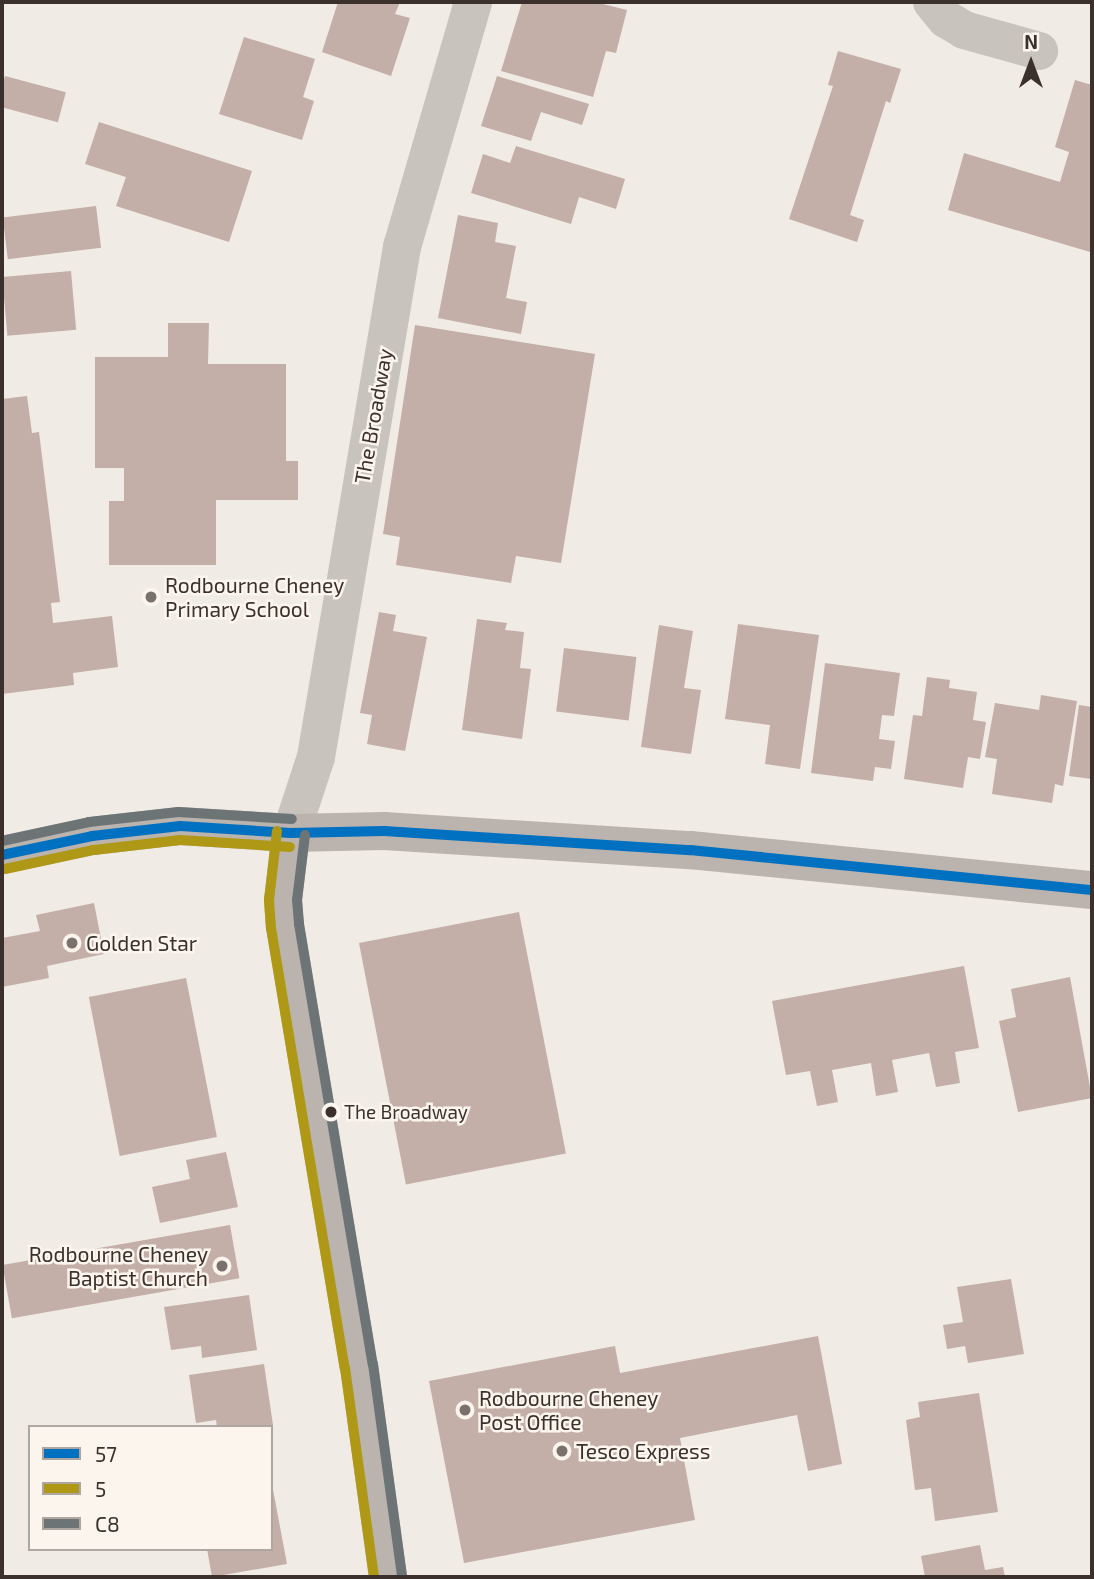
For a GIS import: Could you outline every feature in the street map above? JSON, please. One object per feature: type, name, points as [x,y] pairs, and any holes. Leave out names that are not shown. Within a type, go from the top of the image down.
[{"type":"main road","points":[[2,855],[92,836],[180,826],[291,833],[384,831],[690,850],[1092,890]]},
{"type":"main road","points":[[291,833],[283,900],[285,926],[359,1366],[388,1577]]},
{"type":"street","name":"The Broadway","points":[[291,833],[316,757],[402,247],[473,2]]},
{"type":"street","points":[[932,2],[946,19],[964,30],[986,39],[1039,51]]},
{"type":"building","points":[[338,2],[400,2],[395,14],[410,18],[391,76],[322,52]]},
{"type":"building","points":[[522,2],[595,2],[627,10],[616,53],[606,51],[593,97],[501,71]]},
{"type":"building","points":[[244,37],[315,59],[303,97],[314,101],[302,140],[219,114]]},
{"type":"building","points":[[838,51],[901,69],[890,103],[886,101],[850,215],[864,220],[857,242],[789,219],[833,86],[828,85]]},
{"type":"building","points":[[5,76],[66,92],[58,122],[2,107]]},
{"type":"building","points":[[497,76],[589,104],[582,125],[541,112],[531,141],[481,126]]},
{"type":"building","points":[[1075,80],[1092,85],[1090,252],[948,210],[964,153],[1060,182],[1069,152],[1055,147]]},
{"type":"building","points":[[99,122],[252,171],[229,242],[116,206],[126,177],[85,164]]},
{"type":"building","points":[[516,146],[625,179],[616,209],[579,197],[571,224],[471,193],[483,154],[510,163]]},
{"type":"building","points":[[96,206],[101,248],[8,259],[3,217]]},
{"type":"building","points":[[458,215],[498,223],[495,242],[516,246],[506,298],[527,302],[521,334],[438,318]]},
{"type":"building","points":[[71,271],[76,330],[7,336],[2,277]]},
{"type":"building","points":[[168,323],[209,323],[208,364],[286,364],[286,461],[298,461],[298,500],[216,500],[216,565],[109,565],[109,501],[124,501],[124,468],[95,468],[95,357],[168,357]]},
{"type":"building","points":[[415,325],[595,354],[561,563],[516,556],[511,583],[396,565],[400,537],[383,534]]},
{"type":"building","points":[[27,396],[32,433],[39,432],[60,602],[51,603],[53,623],[112,616],[118,667],[73,673],[74,685],[2,694],[2,399]]},
{"type":"building","points":[[379,612],[396,615],[393,631],[427,637],[405,751],[367,744],[372,715],[360,713]]},
{"type":"building","points":[[477,619],[507,623],[505,630],[524,632],[520,668],[531,669],[522,739],[462,730]]},
{"type":"building","points":[[738,624],[819,635],[800,769],[765,764],[770,725],[725,719]]},
{"type":"building","points":[[659,625],[693,631],[684,688],[701,690],[691,754],[641,747]]},
{"type":"building","points":[[564,648],[636,657],[629,720],[556,712]]},
{"type":"building","points":[[825,663],[900,673],[894,716],[882,715],[879,739],[895,741],[891,769],[875,767],[873,781],[811,773]]},
{"type":"building","points":[[927,677],[950,680],[949,688],[977,692],[973,720],[986,722],[980,759],[968,757],[963,788],[904,779],[913,715],[922,716]]},
{"type":"building","points":[[1041,695],[1077,701],[1063,786],[1055,784],[1052,803],[992,794],[997,759],[985,757],[995,703],[1039,710]]},
{"type":"building","points":[[1079,705],[1092,707],[1092,779],[1069,776]]},
{"type":"building","points":[[94,903],[104,954],[47,966],[49,978],[2,987],[2,938],[40,931],[36,915]]},
{"type":"building","points":[[519,912],[566,1153],[406,1185],[359,943]]},
{"type":"building","points":[[964,966],[979,1048],[955,1052],[960,1083],[936,1087],[929,1053],[892,1060],[898,1092],[876,1096],[871,1063],[832,1070],[838,1102],[817,1106],[810,1071],[786,1075],[772,1001]]},
{"type":"building","points":[[1070,977],[1092,1098],[1018,1112],[999,1021],[1016,1017],[1011,989]]},
{"type":"building","points":[[186,978],[217,1137],[120,1156],[89,997]]},
{"type":"building","points":[[226,1152],[238,1207],[160,1223],[152,1187],[190,1179],[186,1160]]},
{"type":"building","points":[[230,1225],[239,1278],[12,1318],[3,1265]]},
{"type":"building","points":[[1011,1279],[1024,1354],[968,1363],[965,1346],[947,1349],[943,1325],[963,1322],[957,1287]]},
{"type":"building","points":[[249,1295],[257,1350],[202,1358],[201,1346],[171,1350],[164,1307]]},
{"type":"building","name":"Tesco Express","points":[[818,1336],[842,1464],[808,1471],[797,1415],[680,1438],[695,1520],[464,1563],[429,1381],[615,1346],[620,1373]]},
{"type":"building","points":[[264,1364],[273,1425],[217,1425],[216,1420],[196,1423],[189,1375]]},
{"type":"building","points":[[979,1393],[998,1512],[935,1521],[931,1488],[915,1490],[906,1420],[920,1417],[918,1402]]},
{"type":"building","points":[[273,1490],[287,1564],[212,1577],[207,1551],[273,1551]]},
{"type":"building","points":[[980,1545],[985,1570],[1003,1567],[1005,1577],[925,1577],[921,1556]]},
{"type":"transit line","name":"C8","points":[[2,841],[89,822],[178,812],[292,819]]},
{"type":"transit line","name":"57","points":[[2,855],[92,836],[180,826],[291,833],[384,831],[690,850],[1092,890]]},
{"type":"transit line","name":"5","points":[[277,831],[269,900],[271,928],[345,1368],[374,1577]]},
{"type":"transit line","name":"C8","points":[[305,835],[297,900],[299,924],[373,1364],[402,1575]]},
{"type":"transit line","name":"5","points":[[5,869],[94,850],[180,840],[290,847]]},
{"type":"place","name":"Rodbourne Cheney Primary School","points":[[151,597]]},
{"type":"place","name":"Golden Star","points":[[72,943]]},
{"type":"place","name":"The Broadway","points":[[331,1112]]},
{"type":"place","name":"Rodbourne Cheney Baptist Church","points":[[222,1266]]},
{"type":"place","name":"Rodbourne Cheney Post Office","points":[[465,1410]]},
{"type":"place","name":"Tesco Express","points":[[562,1451]]}]
